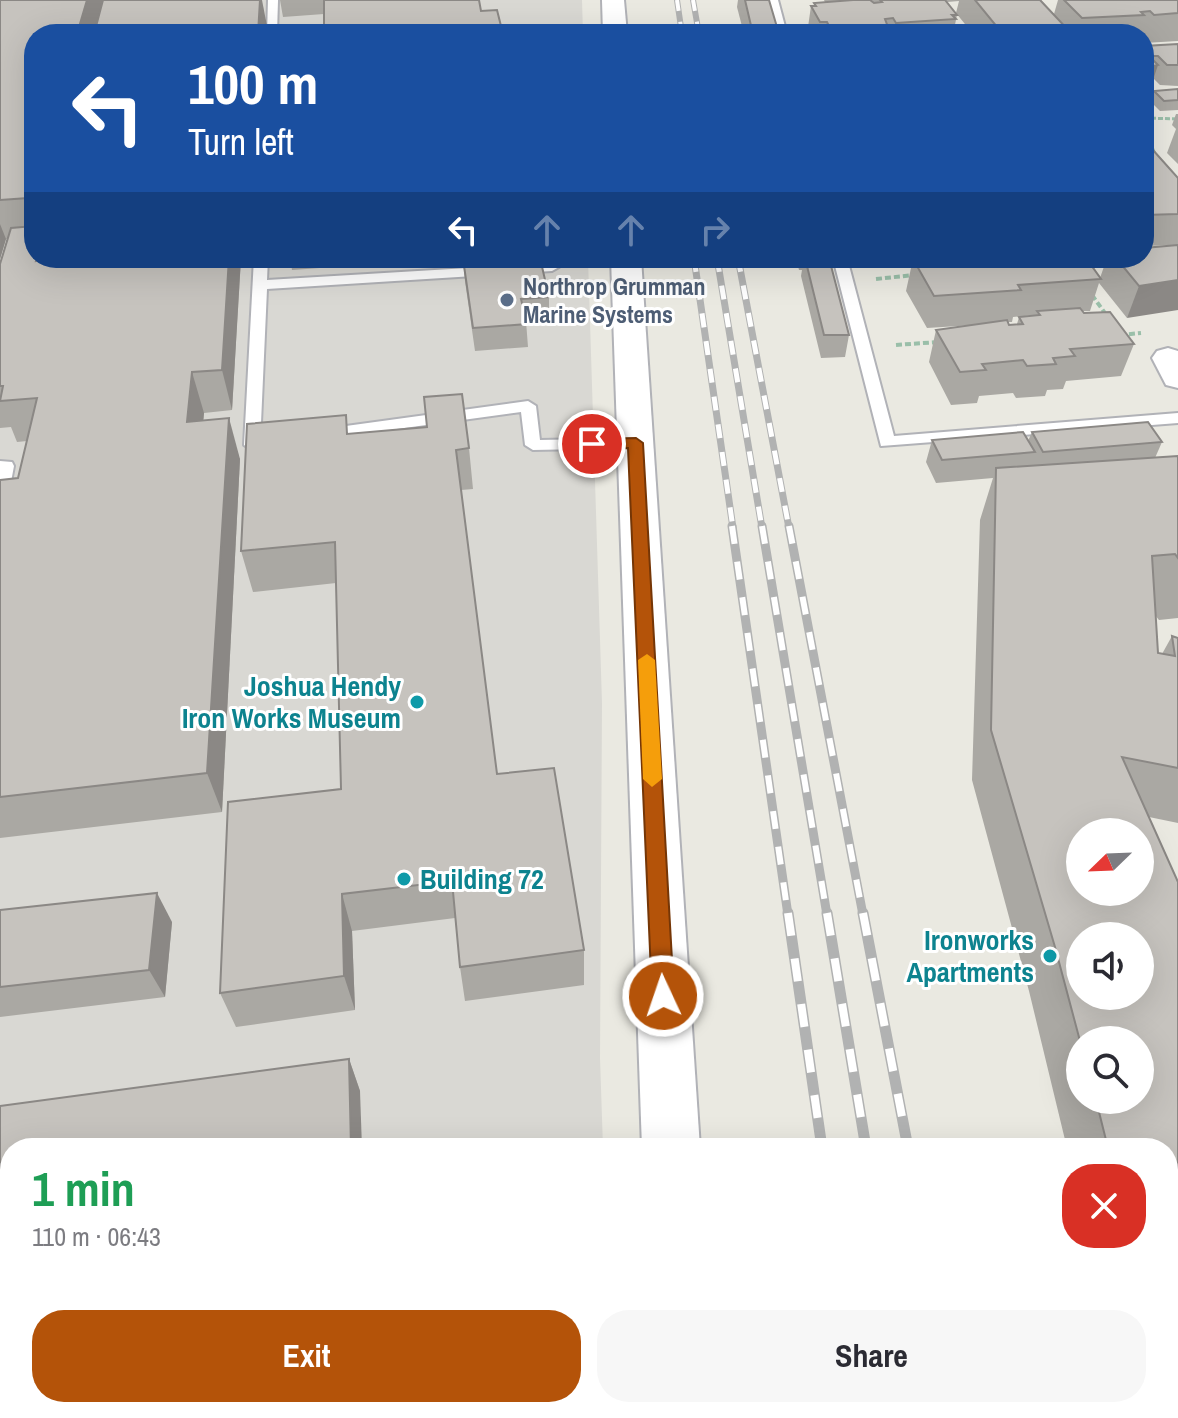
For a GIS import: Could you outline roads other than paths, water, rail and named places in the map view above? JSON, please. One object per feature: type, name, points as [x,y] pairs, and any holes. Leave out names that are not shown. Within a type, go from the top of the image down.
[{"type":"street","points":[[613,0],[614,24]]},
{"type":"street","points":[[627,268],[671,1138]]},
{"type":"lane","points":[[272,24],[273,0]]},
{"type":"lane","points":[[773,0],[779,24]]},
{"type":"lane","points":[[253,445],[261,268]]},
{"type":"lane","points":[[260,285],[536,268]]},
{"type":"lane","points":[[842,268],[887,442],[1178,418]]},
{"type":"lane","points":[[314,436],[528,406],[533,445],[636,443]]},
{"type":"lane","points":[[0,466],[6,466],[0,493]]},
{"type":"railway","points":[[677,0],[681,24]]},
{"type":"railway","points":[[693,0],[697,24]]},
{"type":"railway","points":[[695,268],[733,528]]},
{"type":"railway","points":[[719,268],[762,528]]},
{"type":"railway","points":[[740,268],[789,528]]},
{"type":"railway","points":[[732,526],[788,915]]},
{"type":"railway","points":[[762,526],[827,915]]},
{"type":"railway","points":[[789,526],[863,915]]},
{"type":"railway","points":[[788,913],[821,1138]]},
{"type":"railway","points":[[827,913],[864,1138]]},
{"type":"railway","points":[[863,913],[906,1138]]},
{"type":"place","name":"Northrop Grumman Marine Systems","points":[[507,300]]},
{"type":"place","name":"Joshua Hendy Iron Works Museum","points":[[417,702]]},
{"type":"place","name":"Building 72","points":[[404,879]]},
{"type":"place","name":"Ironworks Apartments","points":[[1050,956]]}]
